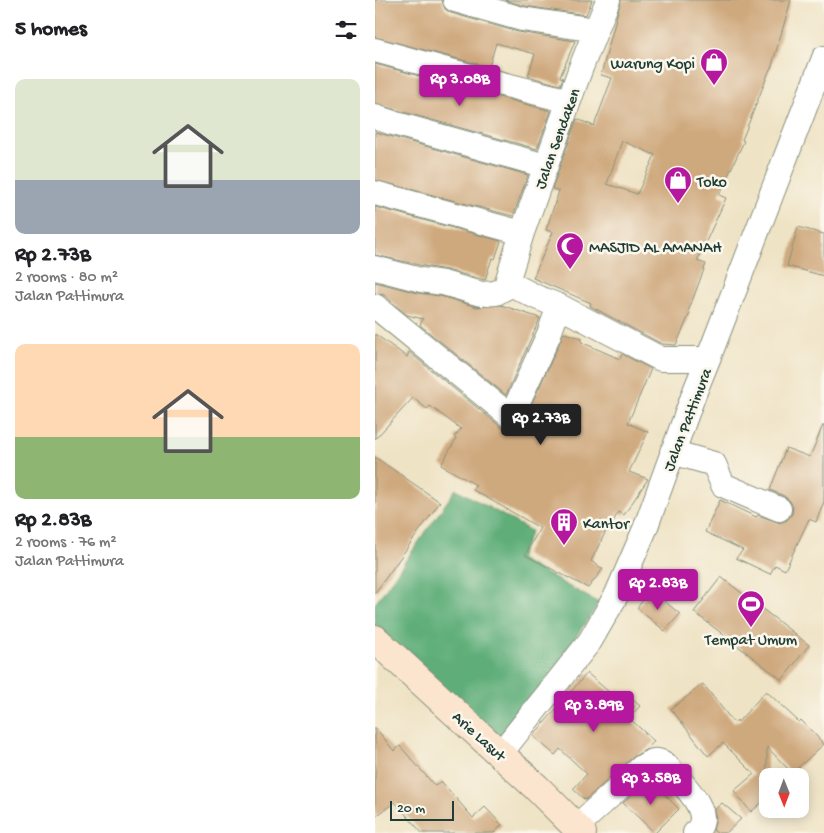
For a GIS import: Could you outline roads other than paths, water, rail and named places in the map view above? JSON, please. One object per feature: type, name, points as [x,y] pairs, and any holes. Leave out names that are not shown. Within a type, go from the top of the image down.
[{"type":"main road","name":"Arie Lasut","points":[[375,640],[500,754],[579,830]]},
{"type":"street","points":[[455,0],[522,19],[596,30]]},
{"type":"street","name":"Jalan Sendaken","points":[[509,281],[522,233],[569,101],[608,0]]},
{"type":"street","points":[[375,50],[569,101]]},
{"type":"street","name":"Jalan Pattimura","points":[[500,754],[590,641],[617,594],[645,530],[695,391],[824,58]]},
{"type":"street","points":[[375,117],[546,166]]},
{"type":"street","points":[[375,193],[522,233]]},
{"type":"street","points":[[375,268],[421,280],[443,283],[481,294],[495,293],[509,281],[661,359],[708,359]]},
{"type":"street","points":[[375,306],[511,417],[549,334],[559,306]]},
{"type":"street","points":[[672,452],[715,464],[723,485],[779,509]]},
{"type":"street","points":[[579,830],[642,767],[651,761],[658,760],[665,764],[700,805],[702,817],[700,828],[695,833]]},
{"type":"place","name":"Warung Kopi","points":[[714,86]]},
{"type":"place","name":"Toko","points":[[678,204]]},
{"type":"place","name":"MASJID AL AMANAH","points":[[570,270]]},
{"type":"place","name":"Kantor","points":[[564,546]]},
{"type":"place","name":"Tempat Umum","points":[[751,628]]}]
